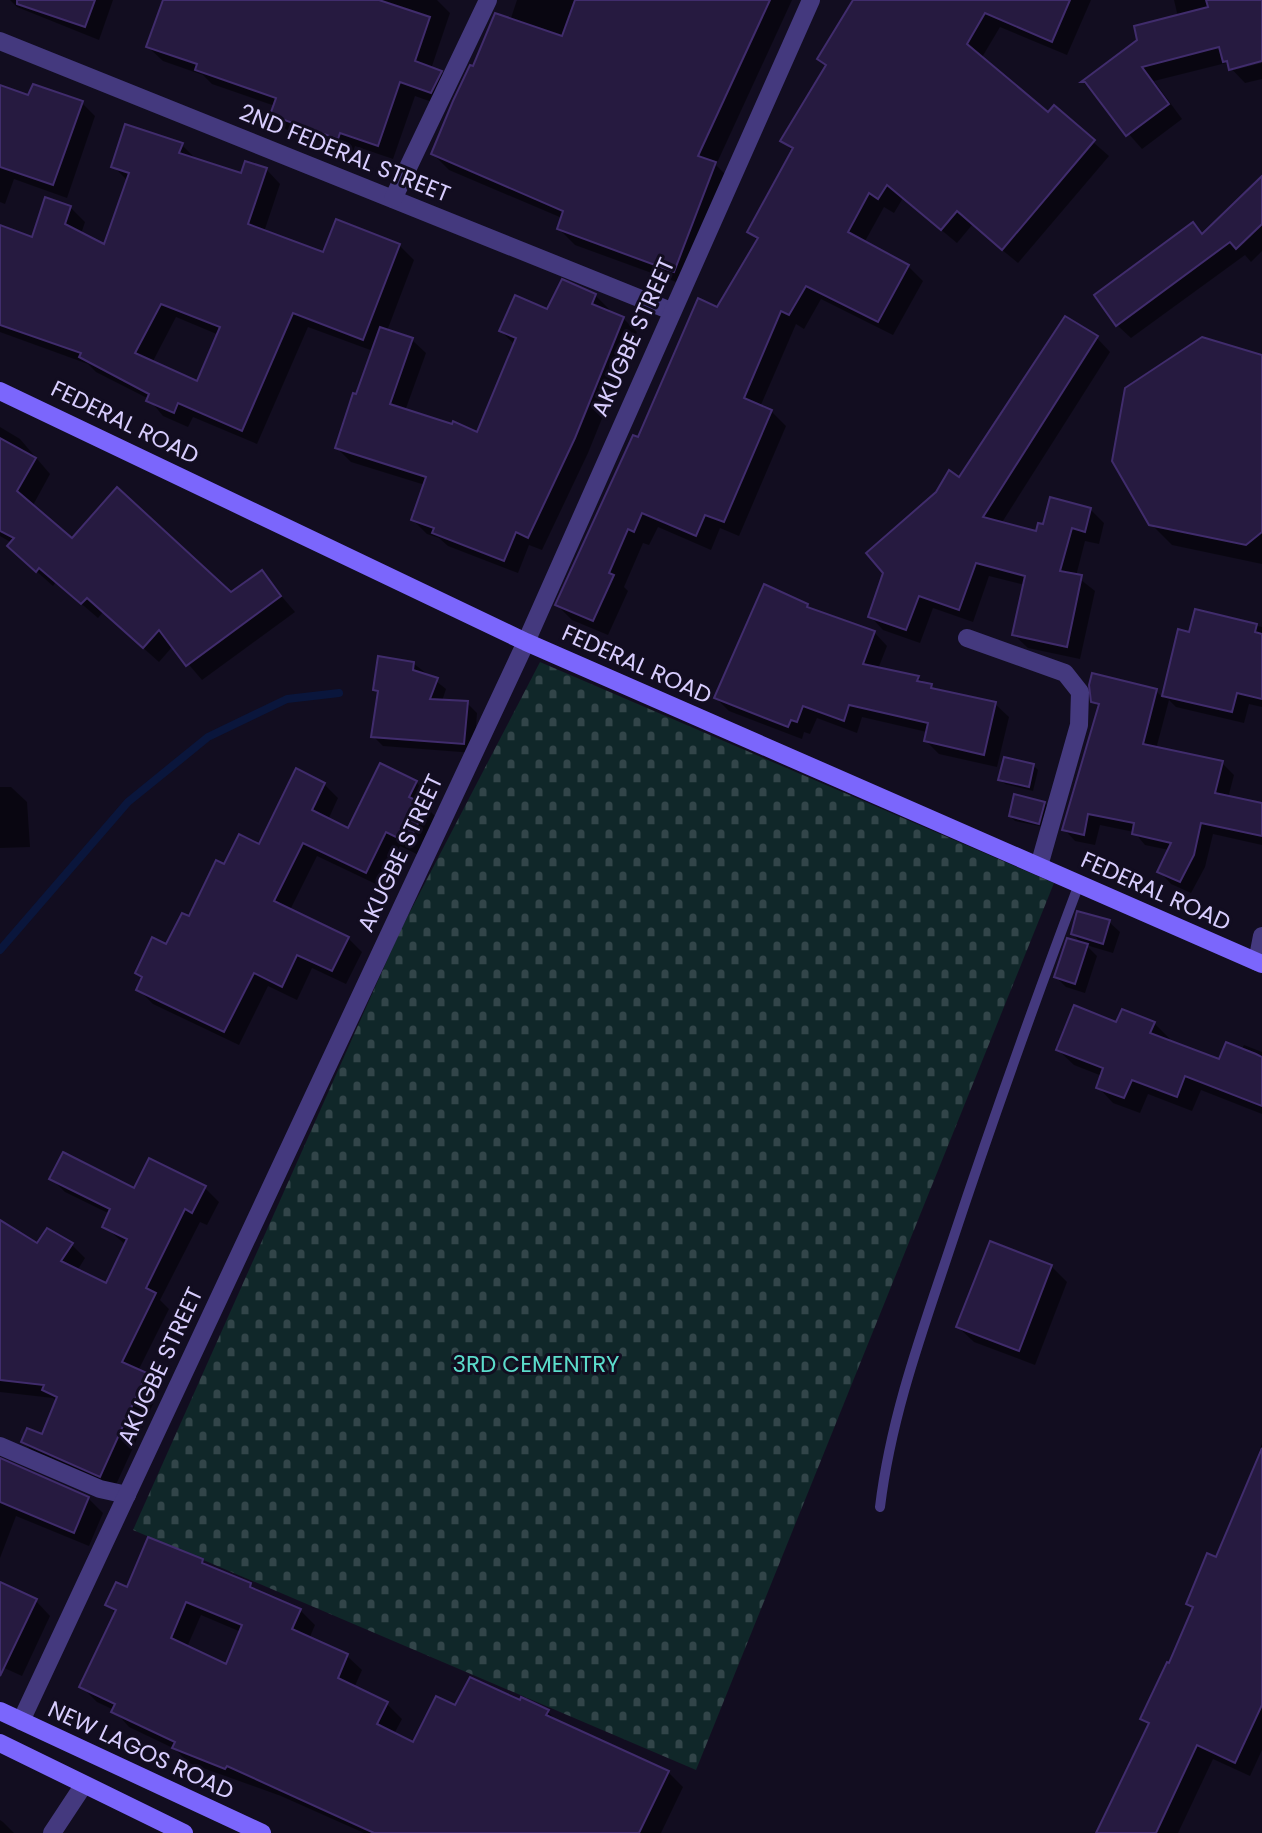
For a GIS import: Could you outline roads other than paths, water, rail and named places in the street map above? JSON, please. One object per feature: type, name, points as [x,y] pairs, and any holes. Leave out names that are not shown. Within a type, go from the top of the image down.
[{"type":"street","points":[[393,199],[488,0]]},
{"type":"street","name":"AKUGBE STREET","points":[[21,1721],[526,642],[811,0]]},
{"type":"street","name":"2ND FEDERAL STREET","points":[[0,41],[671,311]]},
{"type":"street","name":"FEDERAL ROAD","points":[[0,391],[526,642],[1260,963]]},
{"type":"street","points":[[967,638],[1065,673],[1080,692],[1079,725],[1039,866]]},
{"type":"street","points":[[1260,963],[1262,936]]},
{"type":"street","points":[[0,1446],[100,1489],[127,1495]]},
{"type":"street","name":"NEW LAGOS ROAD","points":[[0,1711],[262,1833]]},
{"type":"street","points":[[0,1743],[83,1786],[184,1833]]},
{"type":"street","points":[[52,1833],[83,1786]]},
{"type":"lane","points":[[880,1507],[887,1450],[912,1362],[1010,1069],[1079,884]]},
{"type":"waterway","points":[[0,950],[128,802],[208,737],[287,699],[339,693]]},
{"type":"park label","name":"3RD CEMENTRY","points":[[536,1364]]}]
